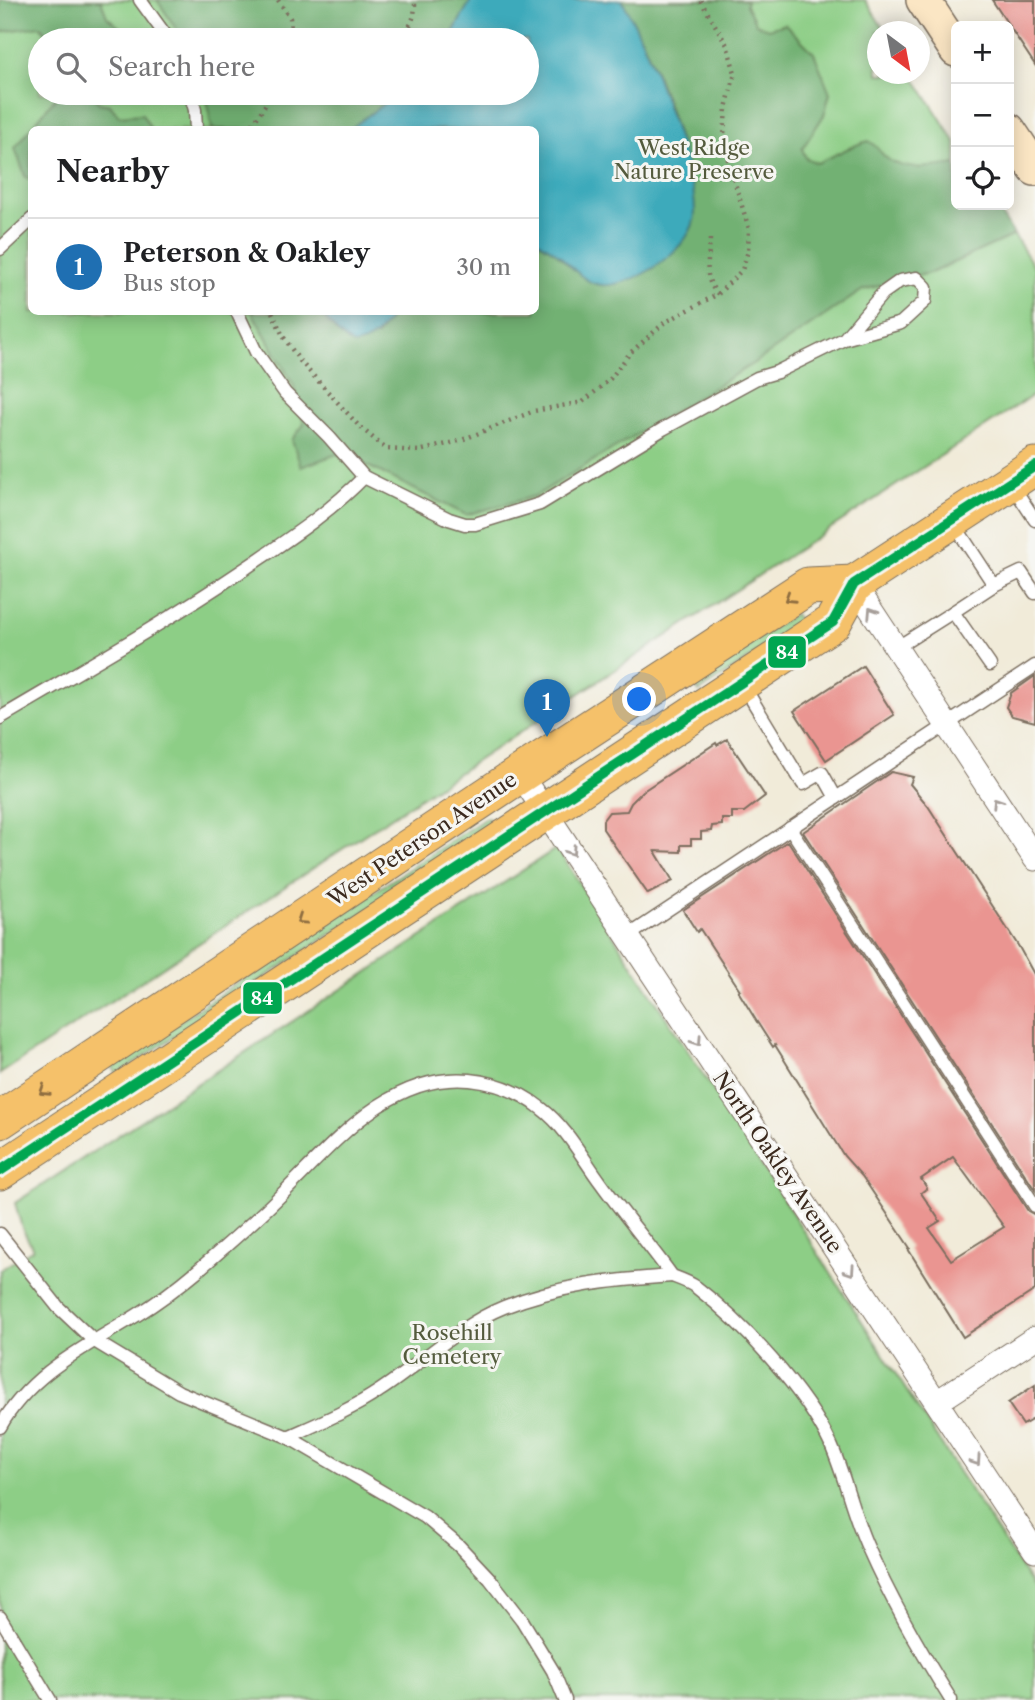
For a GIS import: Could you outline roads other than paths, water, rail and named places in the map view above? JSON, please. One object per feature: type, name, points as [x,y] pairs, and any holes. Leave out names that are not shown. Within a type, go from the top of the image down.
[{"type":"main road","points":[[923,0],[951,42]]},
{"type":"main road","points":[[1014,138],[1035,170]]},
{"type":"main road","name":"West Peterson Avenue","points":[[0,1171],[833,621],[854,584],[1022,474]]},
{"type":"main road","name":"West Peterson Avenue","points":[[0,1120],[808,586],[854,584]]},
{"type":"street","points":[[854,584],[1035,859]]},
{"type":"street","name":"North Oakley Avenue","points":[[520,774],[1035,1551]]},
{"type":"street","points":[[937,1402],[1035,1338]]},
{"type":"lane","points":[[140,0],[160,28]]},
{"type":"lane","points":[[193,105],[196,126]]},
{"type":"lane","points":[[0,248],[28,223]]},
{"type":"lane","points":[[238,315],[256,352],[285,393],[364,477],[449,519],[465,524],[474,524],[540,505],[663,429],[757,377],[777,372],[844,339],[901,323],[925,300],[926,287],[917,278],[900,281],[883,293],[844,339]]},
{"type":"lane","points":[[1022,474],[1035,520]]},
{"type":"lane","points":[[0,718],[170,619],[295,535],[341,501],[364,477]]},
{"type":"lane","points":[[952,521],[994,585]]},
{"type":"lane","points":[[896,648],[994,585],[1021,572],[1035,593]]},
{"type":"lane","points":[[953,612],[989,665]]},
{"type":"lane","points":[[628,936],[1035,666]]},
{"type":"lane","points":[[741,682],[803,784],[822,773],[836,797]]},
{"type":"lane","points":[[790,828],[1035,1206]]},
{"type":"lane","points":[[0,1427],[28,1388],[51,1367],[138,1314],[187,1279],[278,1199],[338,1138],[376,1107],[400,1093],[428,1082],[459,1079],[489,1082],[519,1093],[544,1111],[568,1136],[672,1276]]},
{"type":"lane","points":[[0,1234],[58,1307],[93,1340],[179,1392],[288,1437],[425,1517],[460,1546],[522,1620],[553,1671],[565,1700]]},
{"type":"lane","points":[[288,1437],[348,1410],[379,1391],[473,1323],[502,1308],[550,1292],[595,1282],[672,1276],[694,1285],[738,1325],[763,1350],[816,1418],[831,1445],[868,1548],[913,1636],[951,1700]]},
{"type":"lane","points":[[0,1618],[50,1700]]},
{"type":"water","points":[[471,0],[622,0],[645,47],[664,96],[693,191],[694,220],[687,236],[676,250],[636,277],[603,285],[590,282],[539,242],[539,126],[354,126],[382,105],[539,105],[539,28],[456,28]]},
{"type":"water","points":[[323,315],[392,315],[382,329],[367,341],[353,345]]},
{"type":"place","name":"Peterson & Oakley","points":[[547,737]]},
{"type":"park label","name":"West Ridge Nature Preserve","points":[[694,159]]},
{"type":"park label","name":"Rosehill Cemetery","points":[[452,1344]]}]
